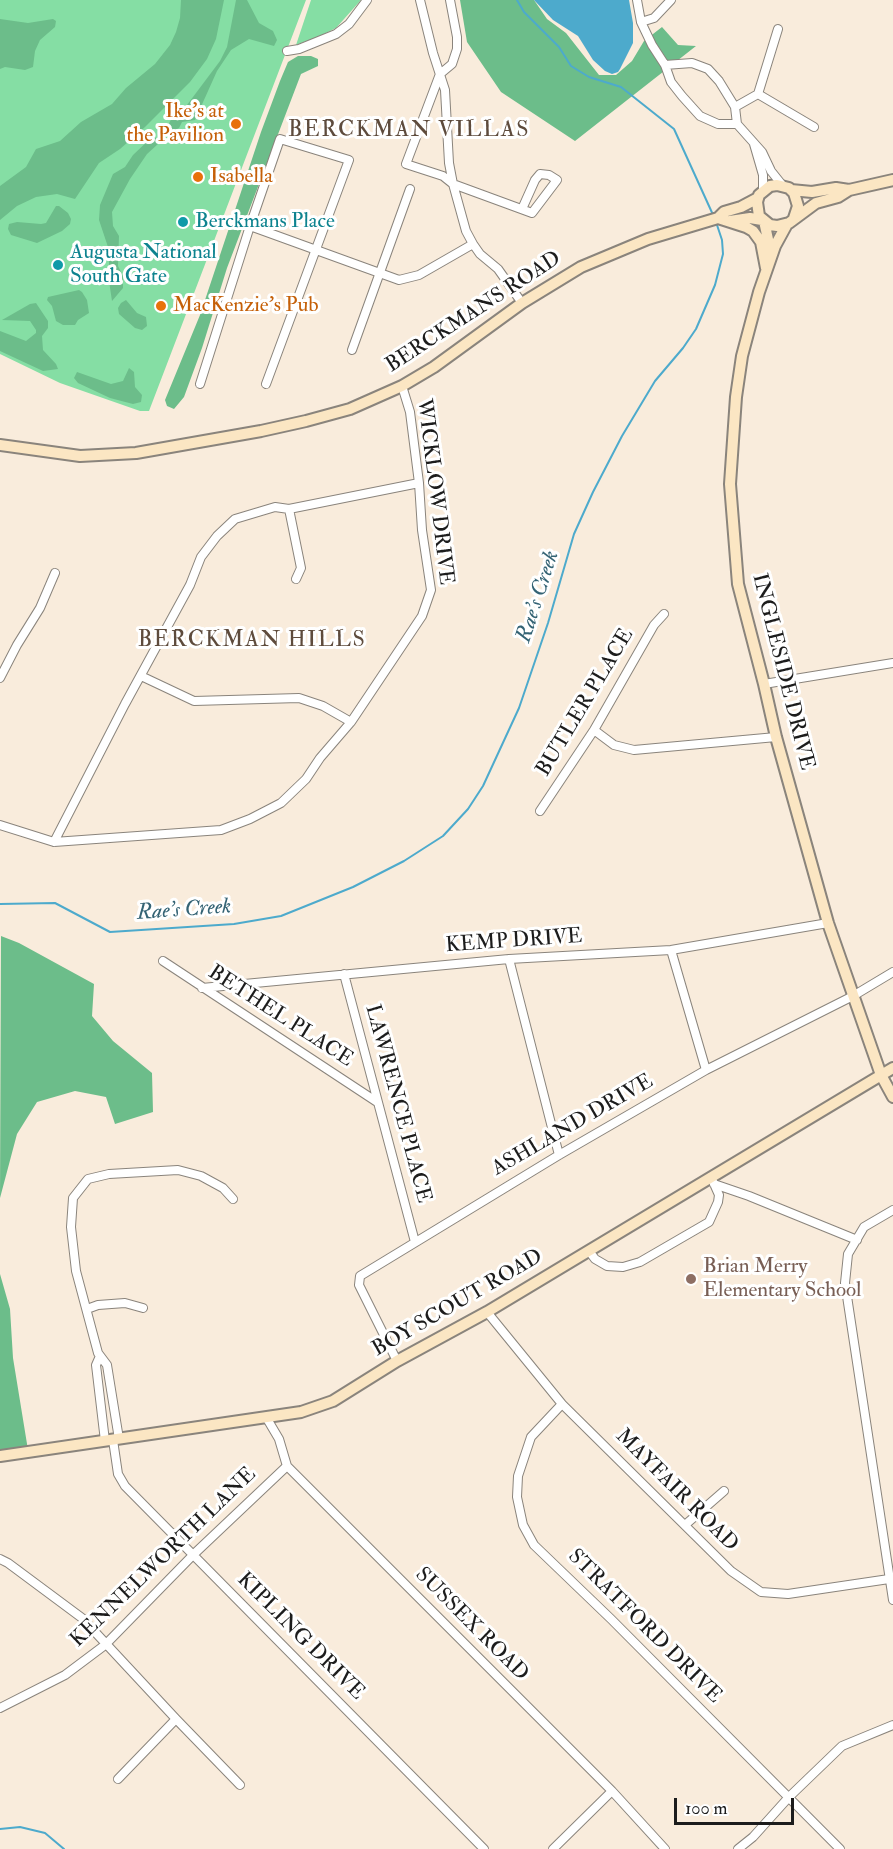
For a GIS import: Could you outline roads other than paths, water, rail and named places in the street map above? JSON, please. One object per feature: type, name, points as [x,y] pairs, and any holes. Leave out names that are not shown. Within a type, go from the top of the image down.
[{"type":"street","points":[[288,51],[336,34],[349,24],[367,0]]},
{"type":"street","points":[[420,0],[447,108],[449,163],[466,231],[480,254],[498,270],[522,303]]},
{"type":"street","points":[[450,0],[457,49],[452,63],[440,74],[406,164],[443,176],[453,184],[532,213],[557,180],[549,175],[540,174],[522,209]]},
{"type":"street","points":[[637,0],[641,21],[652,45],[665,65],[671,82],[700,116],[718,124],[737,124]]},
{"type":"street","points":[[641,21],[654,18],[671,0]]},
{"type":"street","points":[[735,107],[758,94],[778,29]]},
{"type":"street","points":[[665,65],[692,63],[708,69],[719,81],[735,107],[737,124],[762,152],[771,171],[797,199],[798,206],[790,221]]},
{"type":"street","points":[[758,94],[814,127]]},
{"type":"street","points":[[200,384],[280,139],[349,160],[266,384]]},
{"type":"street","points":[[753,143],[763,175],[757,209],[763,220],[777,226],[790,221],[816,203],[838,197],[849,190],[893,180]]},
{"type":"street","points":[[761,194],[770,186],[812,192],[836,188],[849,190]]},
{"type":"street","points":[[352,350],[410,189]]},
{"type":"street","name":"BERCKMANS ROAD","points":[[722,220],[724,212],[741,207],[761,194]]},
{"type":"street","name":"BERCKMANS ROAD","points":[[0,445],[80,456],[136,453],[306,422],[350,409],[402,386],[435,367],[522,303],[581,267],[615,251],[679,228],[722,220],[750,218],[763,220]]},
{"type":"street","points":[[722,220],[746,227],[757,236],[763,249],[766,268]]},
{"type":"street","name":"INGLESIDE DRIVE","points":[[763,220],[769,244],[766,268]]},
{"type":"street","name":"INGLESIDE DRIVE","points":[[790,221],[779,236],[766,268],[742,356],[736,397],[730,484],[738,584],[776,737],[828,923],[881,1075],[893,1098]]},
{"type":"street","points":[[250,226],[399,280],[418,275],[473,244]]},
{"type":"street","name":"WICKLOW DRIVE","points":[[0,825],[54,842],[221,830],[250,819],[281,803],[306,779],[320,758],[351,722],[422,616],[431,590],[422,530],[410,412],[402,386]]},
{"type":"street","points":[[54,842],[190,585],[201,557],[217,536],[235,519],[275,507],[289,509],[419,483]]},
{"type":"street","points":[[289,509],[301,568],[296,579]]},
{"type":"street","points":[[0,678],[3,669],[40,608],[55,573]]},
{"type":"street","name":"BUTLER PLACE","points":[[540,811],[594,730],[654,625],[664,614]]},
{"type":"street","points":[[764,684],[893,663]]},
{"type":"street","points":[[141,676],[194,701],[299,698],[323,706],[351,722]]},
{"type":"street","points":[[594,730],[614,745],[634,750],[776,737]]},
{"type":"street","name":"KEMP DRIVE","points":[[202,988],[509,959],[671,950],[828,923]]},
{"type":"street","points":[[671,950],[706,1070]]},
{"type":"street","points":[[509,959],[559,1155]]},
{"type":"street","name":"BETHEL PLACE","points":[[164,962],[377,1102]]},
{"type":"street","name":"ASHLAND DRIVE","points":[[397,1361],[359,1286],[360,1276],[559,1155],[706,1070],[853,996],[893,972]]},
{"type":"street","name":"LAWRENCE PLACE","points":[[344,974],[415,1242]]},
{"type":"street","name":"BOY SCOUT ROAD","points":[[0,1456],[301,1412],[333,1401],[397,1361],[487,1312],[712,1181],[893,1068]]},
{"type":"street","name":"KIPLING DRIVE","points":[[112,1440],[108,1365],[100,1356],[76,1271],[71,1227],[73,1198],[88,1179],[109,1174],[178,1170],[201,1176],[223,1188],[233,1199]]},
{"type":"street","points":[[712,1181],[857,1240]]},
{"type":"street","points":[[589,1251],[595,1259],[607,1266],[623,1267],[640,1262],[709,1222],[719,1195],[712,1181]]},
{"type":"street","points":[[893,1210],[864,1227],[848,1254],[845,1283],[893,1600]]},
{"type":"street","points":[[87,1309],[98,1305],[125,1303],[143,1308]]},
{"type":"street","name":"MAYFAIR ROAD","points":[[487,1312],[562,1404],[731,1571],[761,1592],[788,1594],[889,1579]]},
{"type":"street","name":"KIPLING DRIVE","points":[[100,1356],[96,1365],[118,1474],[125,1486],[484,1849]]},
{"type":"street","name":"STRATFORD DRIVE","points":[[562,1404],[531,1437],[518,1476],[517,1497],[523,1525],[534,1545],[840,1849]]},
{"type":"street","name":"SUSSEX ROAD","points":[[266,1417],[279,1439],[287,1466],[612,1791],[665,1849]]},
{"type":"street","name":"KENNELWORTH LANE","points":[[0,1708],[65,1675],[105,1645],[194,1554],[287,1466]]},
{"type":"street","points":[[685,1525],[724,1491]]},
{"type":"street","points":[[0,1559],[82,1618],[105,1645],[240,1785]]},
{"type":"street","points":[[118,1779],[176,1719]]},
{"type":"street","points":[[738,1849],[753,1837],[789,1797],[842,1746],[893,1725]]},
{"type":"street","points":[[553,1849],[612,1791]]},
{"type":"water","points":[[534,0],[629,0],[633,23],[633,43],[618,72],[612,74],[605,71],[593,60],[578,36],[553,20]]},
{"type":"waterway","name":"Rae's Creek","points":[[517,0],[524,12],[559,47],[571,66],[589,77],[621,87],[674,129],[714,217]]},
{"type":"waterway","name":"Rae's Creek","points":[[0,904],[55,903],[110,932],[234,924],[281,916],[353,887],[404,861],[443,836],[468,809],[483,786],[519,708],[548,623],[574,534],[593,492],[622,436],[655,381],[696,329],[715,285],[723,254],[722,240],[716,222]]},
{"type":"waterway","name":"Rae's Creek","points":[[0,1829],[20,1827],[45,1833],[64,1849]]},
{"type":"place","name":"Ike's at the Pavilion","points":[[236,124]]},
{"type":"place","name":"Isabella","points":[[198,177]]},
{"type":"place","name":"Berckmans Place","points":[[183,222]]},
{"type":"place","name":"Augusta National South Gate","points":[[58,265]]},
{"type":"place","name":"MacKenzie's Pub","points":[[161,306]]},
{"type":"place","name":"Brian Merry Elementary School","points":[[691,1279]]},
{"type":"district","name":"BERCKMAN VILLAS","points":[[409,131]]},
{"type":"district","name":"BERCKMAN HILLS","points":[[252,641]]}]
